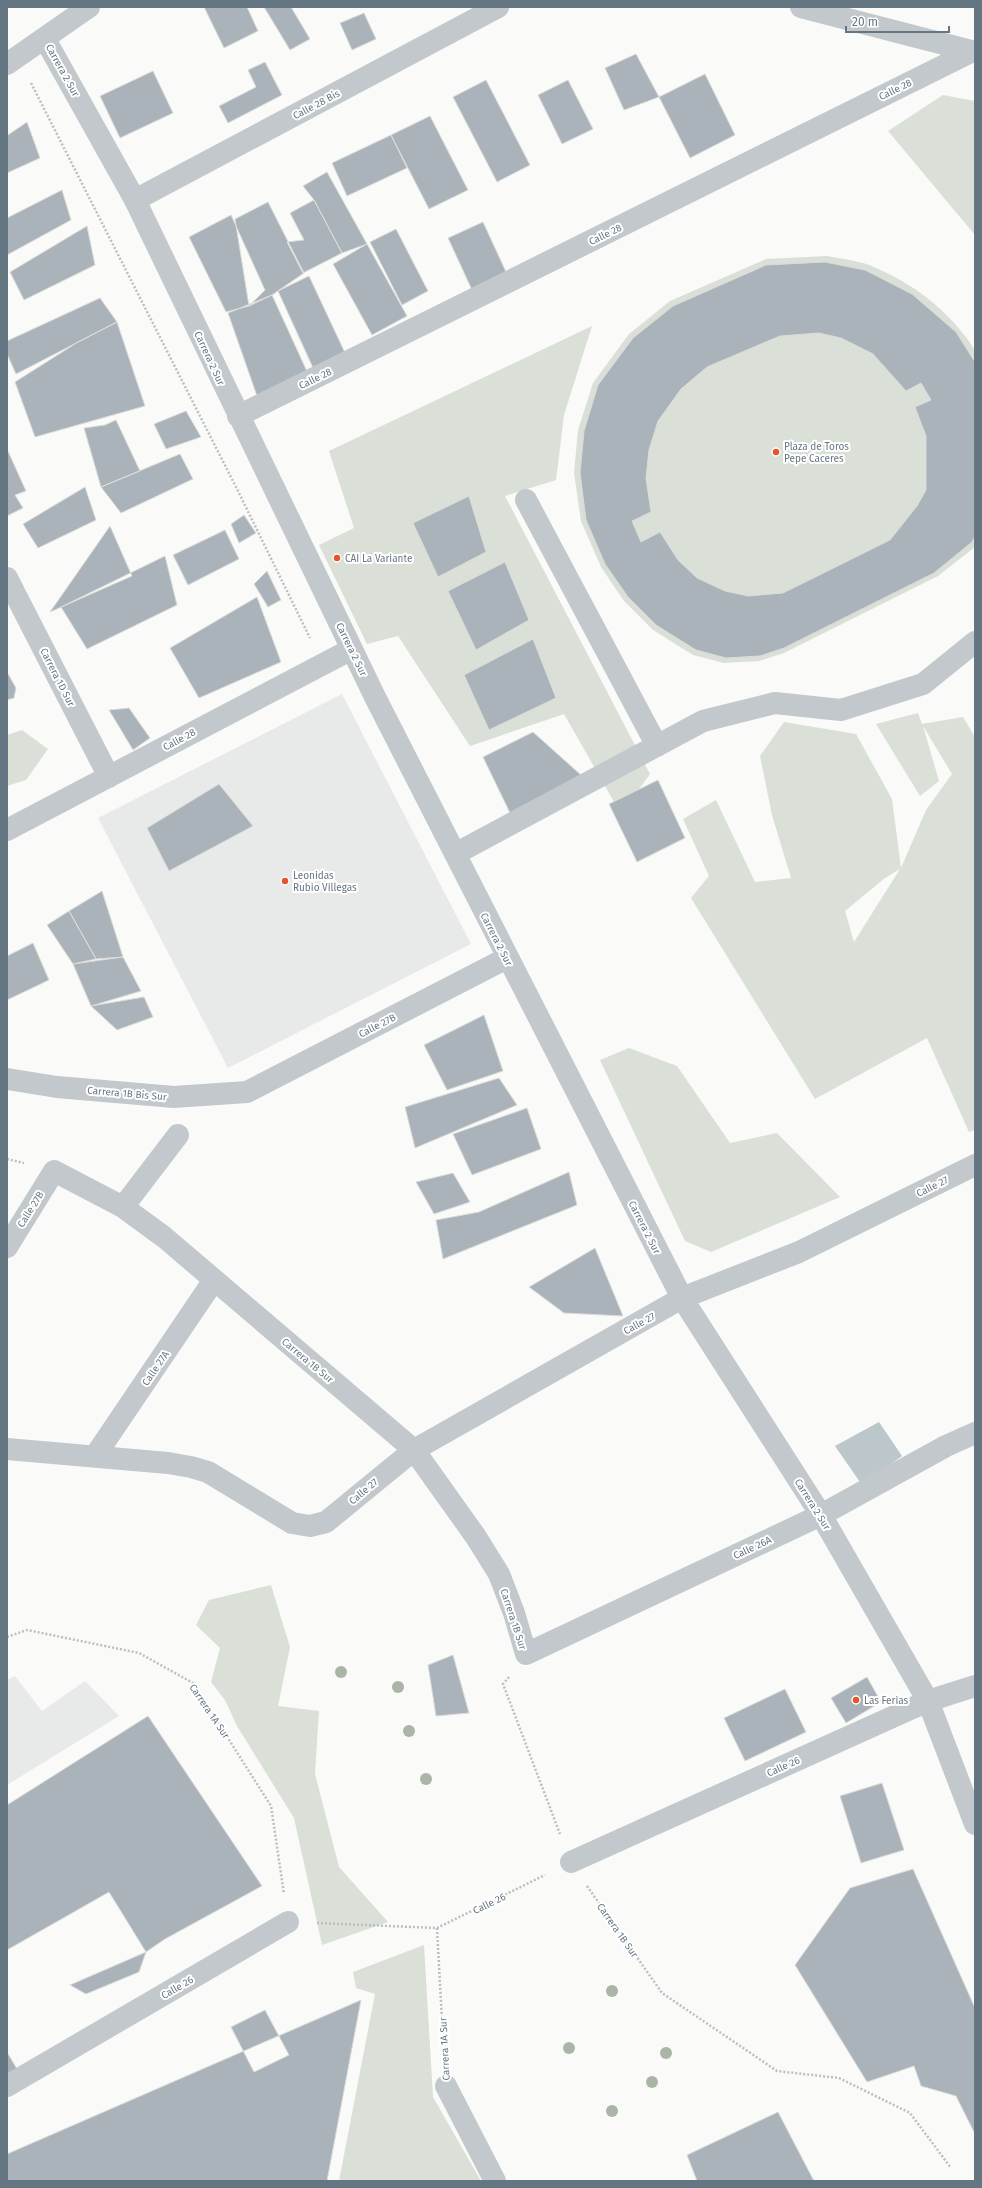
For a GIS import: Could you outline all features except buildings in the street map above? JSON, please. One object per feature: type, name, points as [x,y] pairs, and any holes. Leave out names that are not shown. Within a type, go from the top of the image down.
[{"type":"street","points":[[12,60],[45,39],[89,7]]},
{"type":"street","name":"Calle 28 Bis","points":[[135,200],[498,7]]},
{"type":"street","points":[[801,7],[974,51]]},
{"type":"street","name":"Carrera 2 Sur","points":[[45,39],[135,200],[238,416],[454,854],[682,1298],[820,1514],[928,1701],[975,1824]]},
{"type":"street","name":"Calle 28","points":[[238,416],[974,51]]},
{"type":"street","points":[[526,500],[657,746]]},
{"type":"street","name":"Carrera 1D Sur","points":[[7,578],[109,777]]},
{"type":"street","points":[[454,854],[703,721],[775,703],[841,710],[923,684],[975,642]]},
{"type":"street","name":"Calle 28","points":[[7,830],[352,649]]},
{"type":"street","name":"Calle 27B","points":[[247,1092],[507,958]]},
{"type":"street","name":"Carrera 1B Bis Sur","points":[[7,1079],[57,1087],[174,1097],[247,1092]]},
{"type":"street","points":[[123,1207],[178,1135]]},
{"type":"street","name":"Calle 27","points":[[95,1456],[191,1467],[208,1472],[292,1523],[310,1526],[326,1522],[414,1450],[682,1298],[799,1252],[975,1165]]},
{"type":"street","name":"Calle 27B","points":[[7,1247],[54,1171]]},
{"type":"street","name":"Carrera 1B Sur","points":[[54,1171],[123,1207],[164,1237],[414,1450],[476,1537],[499,1574],[514,1613],[526,1654]]},
{"type":"street","name":"Calle 27A","points":[[95,1456],[214,1280]]},
{"type":"street","name":"Calle 26A","points":[[526,1654],[820,1514],[946,1446],[975,1433]]},
{"type":"street","points":[[7,1449],[95,1456]]},
{"type":"street","name":"Calle 26","points":[[571,1862],[928,1701],[975,1686]]},
{"type":"street","name":"Calle 26","points":[[7,2086],[288,1922]]},
{"type":"street","name":"Carrera 1A Sur","points":[[446,2086],[495,2181]]},
{"type":"path","points":[[12,60],[229,475],[322,664]]},
{"type":"path","name":"Carrera 1A Sur","points":[[7,1637],[27,1630],[138,1653],[193,1683],[271,1806],[288,1922]]},
{"type":"path","name":"Carrera 1B Sur","points":[[526,1654],[504,1684],[571,1862],[662,1993],[777,2071],[839,2078],[910,2113],[951,2168]]},
{"type":"path","name":"Calle 26","points":[[288,1922],[437,1928],[571,1862]]},
{"type":"path","name":"Carrera 1A Sur","points":[[437,1928],[446,2086]]},
{"type":"shaded area","points":[[943,95],[975,101],[975,235],[888,131]]},
{"type":"shaded area","name":"Plaza de Toros Pepe Caceres","points":[[827,256],[864,263],[885,272],[915,289],[942,310],[975,350],[975,547],[938,576],[784,653],[759,661],[724,663],[693,655],[653,630],[624,601],[601,567],[581,521],[574,473],[578,430],[593,383],[629,334],[670,301],[766,259]]},
{"type":"shaded area","points":[[592,326],[564,415],[556,480],[505,496],[650,774],[621,814],[564,714],[470,746],[398,636],[367,644],[319,545],[354,528],[329,451]]},
{"type":"shaded area","name":"Leonidas Rubio Villegas","points":[[342,694],[471,944],[228,1068],[98,818]]},
{"type":"shaded area","points":[[918,713],[922,724],[963,717],[975,737],[975,1130],[969,1132],[927,1038],[815,1099],[691,898],[709,876],[683,819],[716,800],[755,882],[791,878],[772,815],[760,756],[784,722],[856,734],[892,799],[901,868],[926,810],[952,774],[923,726],[939,781],[920,796],[876,724]],"holes":[[[900,869],[854,942],[845,911],[885,878]]]},
{"type":"shaded area","points":[[22,730],[48,749],[26,780],[7,786],[7,735]]},
{"type":"shaded area","points":[[629,1048],[677,1066],[730,1143],[777,1133],[840,1197],[711,1252],[685,1241],[600,1060]]},
{"type":"shaded area","points":[[879,1422],[902,1456],[862,1485],[835,1446]]},
{"type":"shaded area","points":[[271,1585],[290,1647],[278,1706],[319,1711],[315,1774],[339,1867],[388,1922],[322,1945],[294,1818],[237,1726],[225,1700],[211,1682],[220,1648],[196,1625],[209,1600]]},
{"type":"shaded area","points":[[15,1676],[42,1711],[85,1681],[119,1716],[7,1785],[7,1680]]},
{"type":"shaded area","points":[[424,1945],[433,2097],[481,2181],[339,2181],[375,1994],[356,1988],[353,1972]]},
{"type":"place","name":"Plaza de Toros Pepe Caceres","points":[[776,452]]},
{"type":"place","name":"CAI La Variante","points":[[337,558]]},
{"type":"place","name":"Leonidas Rubio Villegas","points":[[285,881]]},
{"type":"place","name":"Las Ferias","points":[[856,1700]]}]
